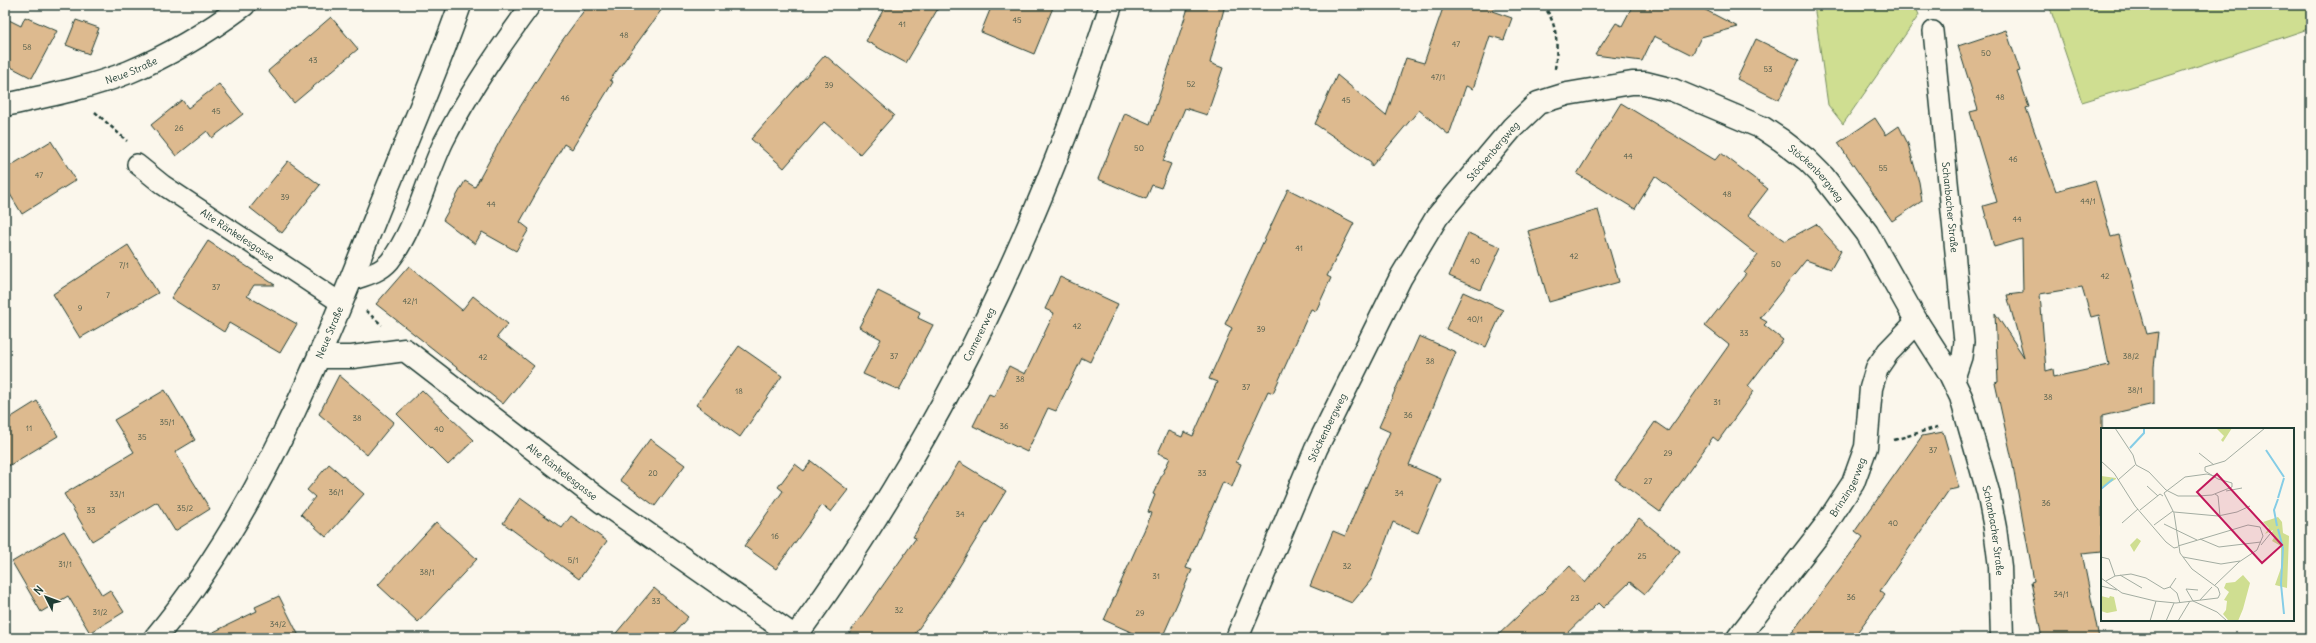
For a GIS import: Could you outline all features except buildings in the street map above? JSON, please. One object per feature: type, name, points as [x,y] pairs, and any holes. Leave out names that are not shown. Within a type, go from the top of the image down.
[{"type":"street","name":"Neue Straße","points":[[5,105],[72,90],[128,72],[186,45],[244,5]]},
{"type":"street","name":"Neue Straße","points":[[156,638],[201,579],[251,497],[284,436],[320,357],[460,5]]},
{"type":"street","name":"Camererweg","points":[[794,637],[819,606],[870,528],[961,370],[1034,218],[1076,111],[1111,5]]},
{"type":"street","name":"Stöckenbergweg","points":[[1237,638],[1316,449],[1405,271],[1437,217],[1453,196],[1517,123],[1538,103],[1552,98],[1618,84],[1645,83],[1673,90],[1733,115],[1781,140],[1807,160],[1823,176],[1854,214],[1917,322]]},
{"type":"street","name":"Schanbacher Straße","points":[[1917,322],[1954,381],[1968,418],[1988,492],[1995,528],[2000,567],[2002,638]]},
{"type":"street","name":"Brinzingerweg","points":[[1738,638],[1803,556],[1843,500],[1859,471],[1866,447],[1871,388],[1877,368],[1888,352],[1917,322]]},
{"type":"street","name":"Alte Ränkelesgasse","points":[[320,357],[352,357],[405,350],[602,502],[794,637]]},
{"type":"lane","points":[[350,281],[379,271],[396,253],[436,157],[453,124],[503,42],[530,5]]},
{"type":"lane","name":"Schanbacher Straße","points":[[1933,31],[1964,342],[1962,357],[1954,381]]},
{"type":"lane","name":"Alte Ränkelesgasse","points":[[137,164],[189,203],[341,303]]},
{"type":"path","points":[[1543,5],[1553,21],[1557,37],[1552,98]]},
{"type":"path","points":[[72,90],[139,152],[137,164]]},
{"type":"path","points":[[364,310],[388,329]]},
{"type":"path","points":[[1866,447],[1968,418]]},
{"type":"green space","points":[[1814,5],[1915,5],[1919,15],[1843,124],[1828,105]]},
{"type":"green space","points":[[2049,5],[2311,5],[2311,28],[2174,74],[2082,102]]}]
